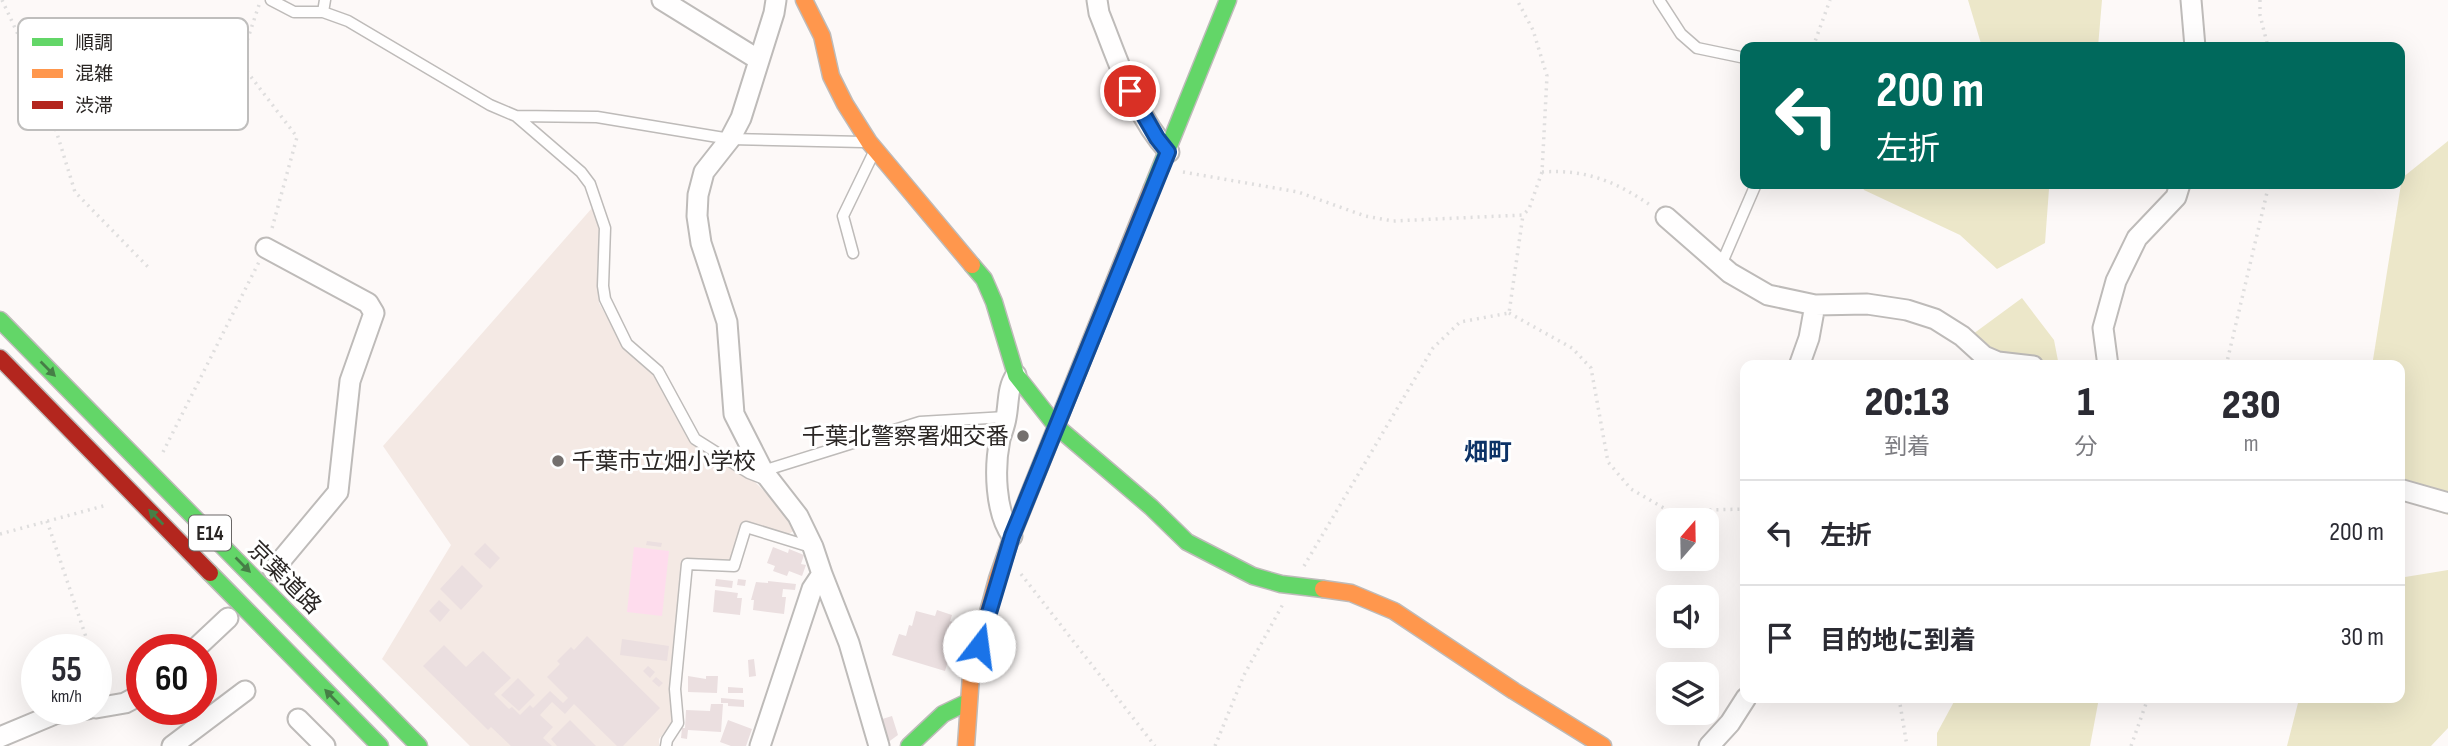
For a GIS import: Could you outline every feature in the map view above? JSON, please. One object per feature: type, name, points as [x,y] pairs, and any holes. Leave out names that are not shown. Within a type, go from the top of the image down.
[{"type":"main road","points":[[804,0],[822,36],[831,76],[845,104],[872,145],[984,279],[994,302],[1016,375],[1056,426],[1151,507],[1187,542],[1253,576],[1350,593],[1394,611],[1596,745]]},
{"type":"main road","points":[[965,746],[968,702],[976,655],[1012,536],[1228,0]]},
{"type":"main road","name":"京葉道路","points":[[0,320],[419,746]]},
{"type":"main road","name":"E14","points":[[0,358],[380,746]]},
{"type":"main road","points":[[909,746],[940,715],[954,706],[968,702]]},
{"type":"street","points":[[662,0],[759,60]]},
{"type":"street","points":[[776,0],[741,118],[730,139],[704,172],[698,195],[697,216],[701,243],[727,322],[734,414],[769,477],[798,516],[813,547],[849,643],[879,746]]},
{"type":"street","points":[[1097,0],[1099,13],[1130,91],[1157,138],[1165,160]]},
{"type":"street","points":[[2191,0],[2195,42]]},
{"type":"street","points":[[2107,360],[2103,328],[2116,281],[2137,238],[2176,197],[2178,189]]},
{"type":"street","points":[[1667,216],[1730,274],[1768,295],[1815,305],[1867,304],[1908,310],[1935,319],[1962,335],[1984,356],[1993,360]]},
{"type":"street","points":[[266,248],[368,303],[374,313],[350,381],[338,492],[273,570]]},
{"type":"street","points":[[1801,360],[1809,338],[1815,305]]},
{"type":"street","points":[[1012,536],[1004,524],[997,491],[999,441],[1011,383],[1016,375]]},
{"type":"street","points":[[2405,491],[2448,503]]},
{"type":"street","points":[[760,746],[812,589],[822,574]]},
{"type":"street","points":[[211,634],[228,618]]},
{"type":"street","points":[[172,746],[246,691]]},
{"type":"street","points":[[1709,746],[1730,723],[1743,703]]},
{"type":"street","points":[[298,719],[325,746]]},
{"type":"street","points":[[0,737],[29,725]]},
{"type":"lane","points":[[271,0],[294,12],[323,12],[348,20],[490,105],[516,116],[580,172],[590,184],[605,228],[605,299],[627,344],[658,370],[695,439],[749,473],[769,477],[920,422],[1006,417]]},
{"type":"lane","points":[[323,12],[325,0]]},
{"type":"lane","points":[[1659,0],[1681,34],[1697,48],[1740,57]]},
{"type":"lane","points":[[516,116],[597,117],[730,139],[872,145],[843,216],[853,253]]},
{"type":"lane","points":[[1721,265],[1754,189]]},
{"type":"lane","points":[[666,746],[678,723],[675,689],[687,564],[734,566],[746,527],[813,547]]},
{"type":"path","points":[[2,0],[18,34]]},
{"type":"path","points":[[248,40],[261,0]]},
{"type":"path","points":[[1509,313],[1523,215],[1529,209],[1542,172],[1547,76],[1533,30],[1517,0]]},
{"type":"path","points":[[1815,42],[1830,0]]},
{"type":"path","points":[[2260,0],[2260,15],[2267,42]]},
{"type":"path","points":[[160,457],[266,248],[297,137],[248,73]]},
{"type":"path","points":[[56,130],[75,192],[150,269]]},
{"type":"path","points":[[1165,160],[1298,192],[1365,216],[1393,221],[1523,215]]},
{"type":"path","points":[[1542,172],[1568,170],[1604,179],[1629,191],[1667,216]]},
{"type":"path","points":[[2227,360],[2268,189]]},
{"type":"path","points":[[1215,746],[1244,675],[1293,585],[1433,348],[1460,322],[1509,313],[1572,348],[1591,368],[1608,462],[1631,489],[1669,511],[1740,509]]},
{"type":"path","points":[[0,534],[113,503]]},
{"type":"path","points":[[47,521],[85,634]]},
{"type":"path","points":[[1005,556],[1155,746]]},
{"type":"path","points":[[1900,703],[1907,746]]},
{"type":"path","points":[[2131,746],[2146,703]]},
{"type":"shaded area","points":[[1968,0],[2102,0],[2098,42],[1981,42]]},
{"type":"shaded area","points":[[2448,141],[2448,515],[2405,501],[2405,360],[2373,360],[2400,189],[2405,189],[2405,176]]},
{"type":"shaded area","points":[[2049,189],[2045,243],[1997,269],[1960,235],[1864,190]]},
{"type":"shaded area","name":"千葉市立畑小学校","points":[[592,208],[600,229],[597,268],[599,303],[625,349],[655,375],[693,444],[750,477],[792,519],[797,529],[787,535],[742,522],[733,557],[727,562],[684,559],[670,696],[673,722],[659,739],[659,746],[470,746],[382,659],[451,545],[383,446]]},
{"type":"shaded area","points":[[2022,298],[2054,340],[2058,360],[1979,360],[1973,334]]},
{"type":"shaded area","points":[[634,547],[669,551],[662,616],[627,612]]},
{"type":"shaded area","points":[[2448,570],[2448,728],[2431,746],[2287,746],[2298,703],[2405,703],[2405,577]]},
{"type":"shaded area","points":[[1953,703],[2098,703],[2090,746],[1937,746],[1937,733]]},
{"type":"building","points":[[647,541],[662,543],[661,547],[646,545]]},
{"type":"building","points":[[485,543],[500,558],[490,569],[474,554]]},
{"type":"building","points":[[773,547],[804,555],[801,564],[806,565],[802,576],[789,571],[787,576],[773,571],[775,566],[767,563]]},
{"type":"building","points":[[462,565],[483,586],[461,610],[440,589]]},
{"type":"building","points":[[716,579],[733,581],[732,588],[715,586]]},
{"type":"building","points":[[738,579],[746,580],[745,586],[737,585]]},
{"type":"building","points":[[756,582],[796,584],[795,590],[783,589],[782,597],[786,597],[784,614],[753,610],[754,600],[751,600]]},
{"type":"building","points":[[715,590],[738,593],[737,598],[742,598],[740,615],[713,612]]},
{"type":"building","points":[[439,600],[450,610],[440,622],[429,611]]},
{"type":"building","points":[[937,610],[952,615],[950,621],[959,624],[945,671],[892,655],[899,634],[906,636],[916,611],[935,616]]},
{"type":"building","points":[[587,636],[660,708],[623,746],[617,746],[574,704],[565,714],[552,702],[540,715],[553,727],[543,738],[552,746],[511,746],[491,727],[488,730],[423,666],[444,645],[466,667],[483,651],[511,678],[494,694],[509,709],[512,707],[520,715],[530,705],[533,708],[550,691],[563,703],[568,698],[547,677],[560,664],[557,661],[571,647],[574,650]]},
{"type":"building","points":[[622,639],[669,646],[667,661],[620,655]]},
{"type":"building","points":[[754,659],[756,676],[749,677],[748,660]]},
{"type":"building","points":[[648,666],[655,672],[650,678],[643,671]]},
{"type":"building","points":[[688,676],[706,679],[706,676],[718,676],[717,693],[688,692]]},
{"type":"building","points":[[656,677],[663,683],[659,687],[652,681]]},
{"type":"building","points":[[518,678],[535,695],[519,711],[501,695]]},
{"type":"building","points":[[728,687],[743,688],[743,693],[728,693]]},
{"type":"building","points":[[721,698],[744,700],[744,707],[728,706],[728,703],[721,703]]},
{"type":"building","points":[[711,704],[723,704],[721,732],[688,730],[687,739],[681,738],[682,728],[685,728],[686,710],[710,711]]},
{"type":"building","points":[[892,716],[898,735],[887,743],[879,720]]},
{"type":"building","points":[[570,720],[596,746],[557,746],[551,739]]},
{"type":"building","points":[[728,720],[752,729],[746,746],[731,746],[720,742]]},
{"type":"traffic: fast","points":[[1152,188],[1228,0]]},
{"type":"traffic: fast","points":[[972,265],[984,279],[994,302],[1016,375],[1056,426],[1151,507],[1187,542],[1253,576],[1281,584],[1323,589]]},
{"type":"traffic: fast","points":[[0,320],[419,746]]},
{"type":"traffic: fast","points":[[210,573],[380,746]]},
{"type":"traffic: fast","points":[[909,746],[943,714],[968,702]]},
{"type":"traffic: slow","points":[[804,0],[822,36],[831,76],[869,142],[972,265]]},
{"type":"traffic: slow","points":[[966,746],[971,675],[997,579],[1152,188]]},
{"type":"traffic: slow","points":[[1323,589],[1351,593],[1394,611],[1603,746]]},
{"type":"traffic: jam","points":[[0,358],[210,573]]},
{"type":"place","name":"千葉北警察署畑交番","points":[[1023,436]]},
{"type":"place","name":"千葉市立畑小学校","points":[[558,461]]},
{"type":"district","name":"畑町","points":[[1488,452]]},
{"type":"route","points":[[979,646],[1012,536],[1168,152],[1130,91]]}]
